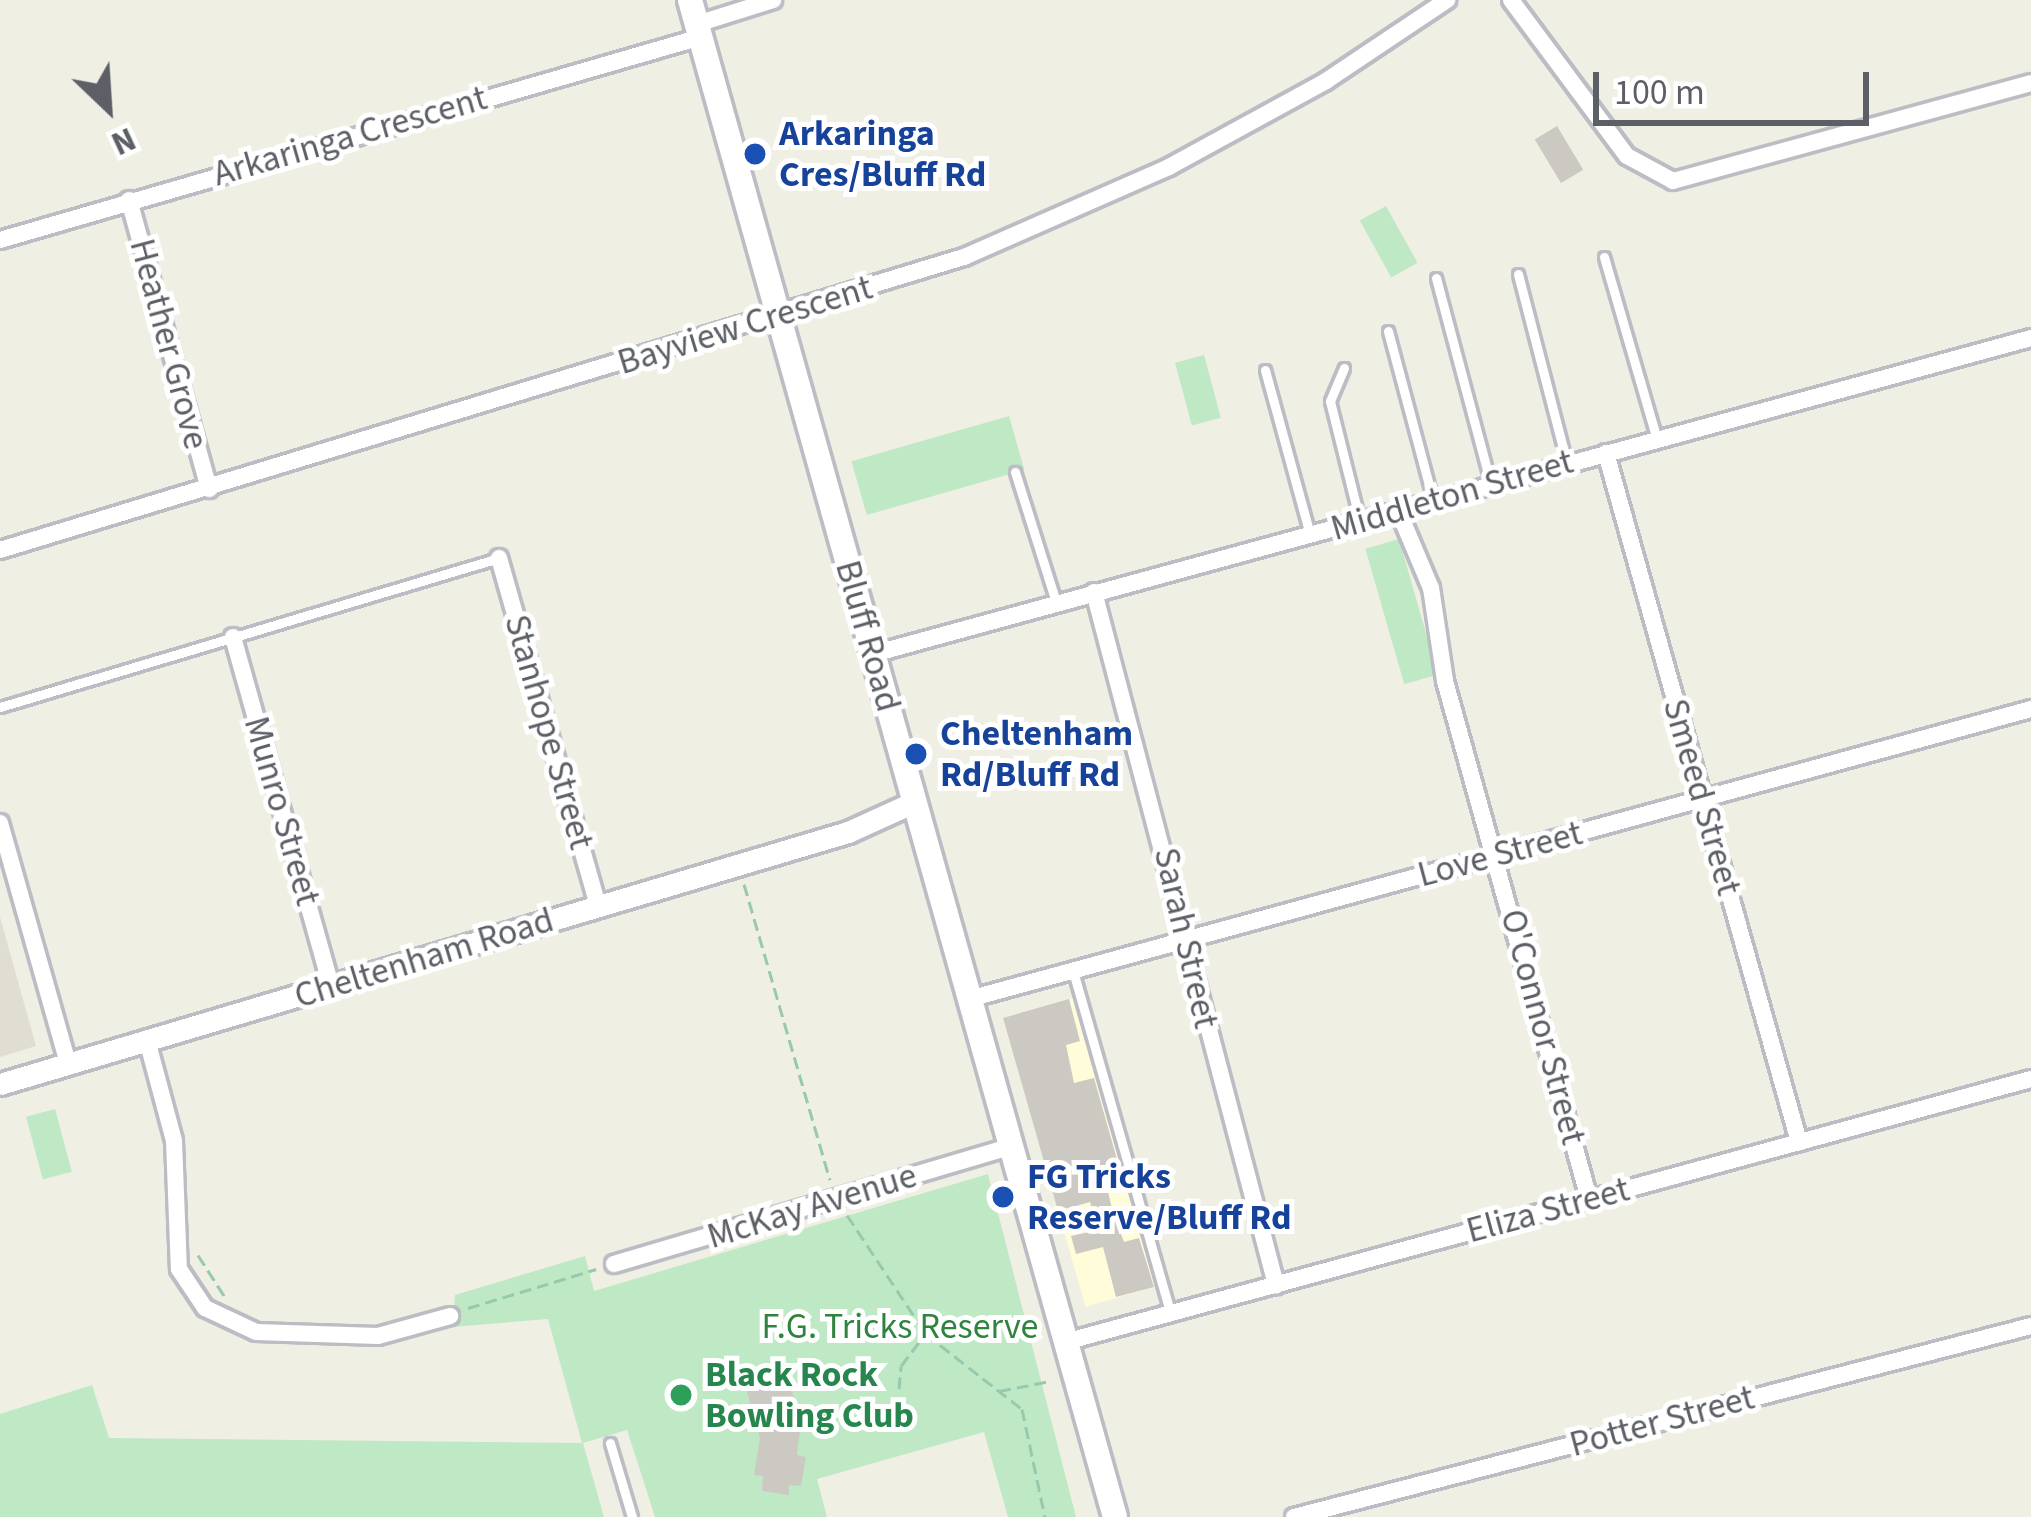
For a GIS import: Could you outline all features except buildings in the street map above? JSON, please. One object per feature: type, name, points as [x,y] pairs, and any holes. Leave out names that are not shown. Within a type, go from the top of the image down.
[{"type":"main road","name":"Bluff Road","points":[[696,20],[1066,1342],[1074,1403],[1089,1425],[1115,1517]]},
{"type":"street","name":"Arkaringa Crescent","points":[[0,240],[696,20],[773,0]]},
{"type":"street","name":"Bayview Crescent","points":[[0,550],[779,317],[964,256],[1169,167],[1447,0]]},
{"type":"street","points":[[1511,0],[1627,156],[1673,181],[2031,83]]},
{"type":"street","name":"Heather Grove","points":[[129,200],[209,489]]},
{"type":"street","name":"Middleton Street","points":[[873,655],[2031,338]]},
{"type":"street","name":"Smeed Street","points":[[1606,453],[1799,1142]]},
{"type":"street","name":"O'Connor Street","points":[[1399,510],[1431,588],[1445,681],[1589,1199]]},
{"type":"street","name":"Stanhope Street","points":[[500,559],[598,906]]},
{"type":"street","name":"Sarah Street","points":[[1094,592],[1192,938],[1276,1285]]},
{"type":"street","name":"Munro Street","points":[[233,637],[331,986]]},
{"type":"street","name":"Love Street","points":[[969,999],[2031,709]]},
{"type":"street","name":"Cheltenham Road","points":[[0,1084],[917,811]]},
{"type":"street","points":[[0,823],[68,1064]]},
{"type":"street","points":[[148,1040],[171,1119],[179,1269],[205,1308],[256,1332],[378,1336],[454,1311]]},
{"type":"street","name":"Eliza Street","points":[[1066,1342],[2031,1079]]},
{"type":"street","name":"McKay Avenue","points":[[614,1264],[1010,1147]]},
{"type":"street","name":"Potter Street","points":[[1294,1517],[2031,1326]]},
{"type":"lane","points":[[1604,257],[1657,439]]},
{"type":"lane","points":[[1518,274],[1568,463]]},
{"type":"lane","points":[[1436,278],[1491,485]]},
{"type":"lane","points":[[1388,331],[1433,501]]},
{"type":"lane","points":[[1344,368],[1330,401],[1360,521]]},
{"type":"lane","points":[[1265,370],[1310,535]]},
{"type":"lane","points":[[1015,472],[1056,602]]},
{"type":"lane","points":[[0,707],[500,559]]},
{"type":"lane","points":[[1073,971],[1170,1313]]},
{"type":"lane","points":[[610,1444],[632,1517]]},
{"type":"path","points":[[738,865],[835,1199],[926,1334],[1022,1409],[1033,1436],[1045,1517]]},
{"type":"path","points":[[190,1238],[229,1300]]},
{"type":"path","points":[[454,1311],[614,1264]]},
{"type":"path","points":[[899,1388],[902,1366],[926,1334]]},
{"type":"path","points":[[997,1391],[1050,1381]]},
{"type":"shaded area","points":[[0,917],[36,1046],[0,1057]]},
{"type":"shaded area","points":[[1074,998],[1157,1286],[1086,1307],[1003,1018]]},
{"type":"green space","points":[[1386,206],[1418,263],[1391,277],[1360,221]]},
{"type":"green space","points":[[1204,355],[1221,418],[1192,426],[1175,363]]},
{"type":"green space","points":[[1009,416],[1024,470],[867,515],[851,461]]},
{"type":"green space","points":[[1399,539],[1438,675],[1404,684],[1365,549]]},
{"type":"green space","points":[[55,1109],[72,1172],[43,1180],[26,1117]]},
{"type":"green space","name":"F.G. Tricks Reserve","points":[[988,1174],[1076,1517],[1008,1517],[984,1432],[817,1479],[827,1517],[655,1517],[627,1430],[583,1443],[604,1517],[0,1517],[0,1414],[92,1385],[109,1438],[582,1443],[548,1319],[453,1327],[455,1295],[585,1256],[594,1291]]},
{"type":"place","name":"Arkaringa Cres/Bluff Rd","points":[[755,154]]},
{"type":"place","name":"Cheltenham Rd/Bluff Rd","points":[[916,754]]},
{"type":"place","name":"FG Tricks Reserve/Bluff Rd","points":[[1003,1197]]},
{"type":"place","name":"Black Rock Bowling Club","points":[[681,1395]]}]
